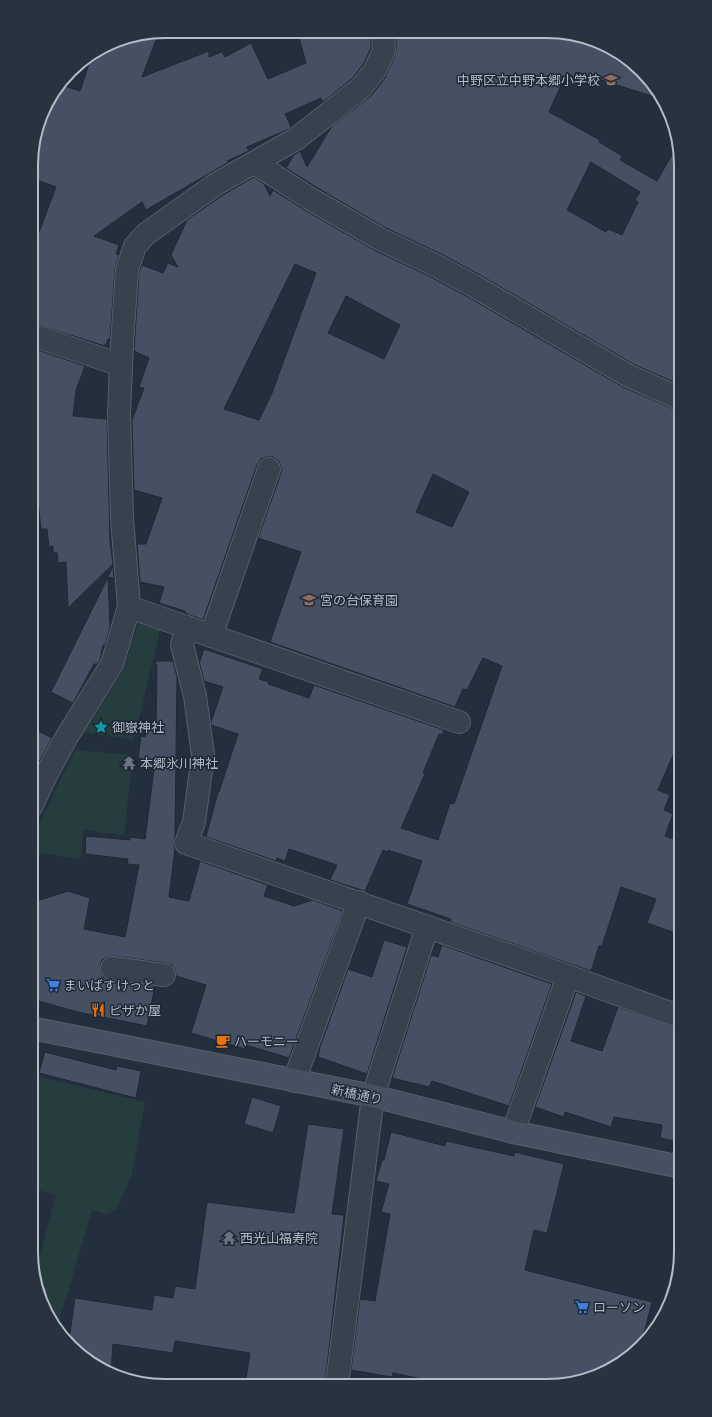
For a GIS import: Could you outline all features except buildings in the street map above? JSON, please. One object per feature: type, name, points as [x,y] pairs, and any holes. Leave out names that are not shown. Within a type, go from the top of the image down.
[{"type":"street","points":[[38,793],[66,738],[112,664],[129,607],[122,518],[119,413],[127,270],[135,246],[146,234],[216,184],[296,139],[361,88],[375,70],[384,51],[383,38]]},
{"type":"street","points":[[255,163],[309,198],[380,239],[436,265],[629,376],[674,396]]},
{"type":"street","points":[[38,337],[121,365]]},
{"type":"street","points":[[211,636],[269,469]]},
{"type":"street","points":[[129,607],[459,722]]},
{"type":"street","points":[[187,627],[182,645],[195,696],[203,755],[194,822],[186,843],[359,902],[674,1014]]},
{"type":"street","points":[[294,1081],[359,902]]},
{"type":"street","points":[[338,1379],[373,1096],[427,927]]},
{"type":"street","points":[[112,968],[164,975]]},
{"type":"street","points":[[513,1132],[568,976]]},
{"type":"street","name":"新橋通り","points":[[38,1029],[373,1096],[513,1132],[674,1166]]},
{"type":"green space","points":[[138,624],[160,630],[134,740],[84,732],[123,671]]},
{"type":"green space","points":[[75,750],[133,755],[124,835],[83,830],[81,859],[38,852],[38,826]]},
{"type":"green space","points":[[38,1077],[145,1102],[132,1174],[116,1210],[106,1214],[92,1210],[59,1321],[51,1308],[45,1293],[40,1277],[39,1261],[56,1195],[38,1190]]},
{"type":"place","name":"中野区立中野本郷小学校","points":[[611,80]]},
{"type":"place","name":"宮の台保育園","points":[[309,600]]},
{"type":"place","name":"御嶽神社","points":[[101,727]]},
{"type":"place","name":"本郷氷川神社","points":[[129,763]]},
{"type":"place","name":"まいばすけっと","points":[[53,985]]},
{"type":"place","name":"ピザか屋","points":[[98,1010]]},
{"type":"place","name":"ハーモニー","points":[[223,1041]]},
{"type":"place","name":"西光山福寿院","points":[[229,1238]]},
{"type":"place","name":"ローソン","points":[[582,1307]]}]
